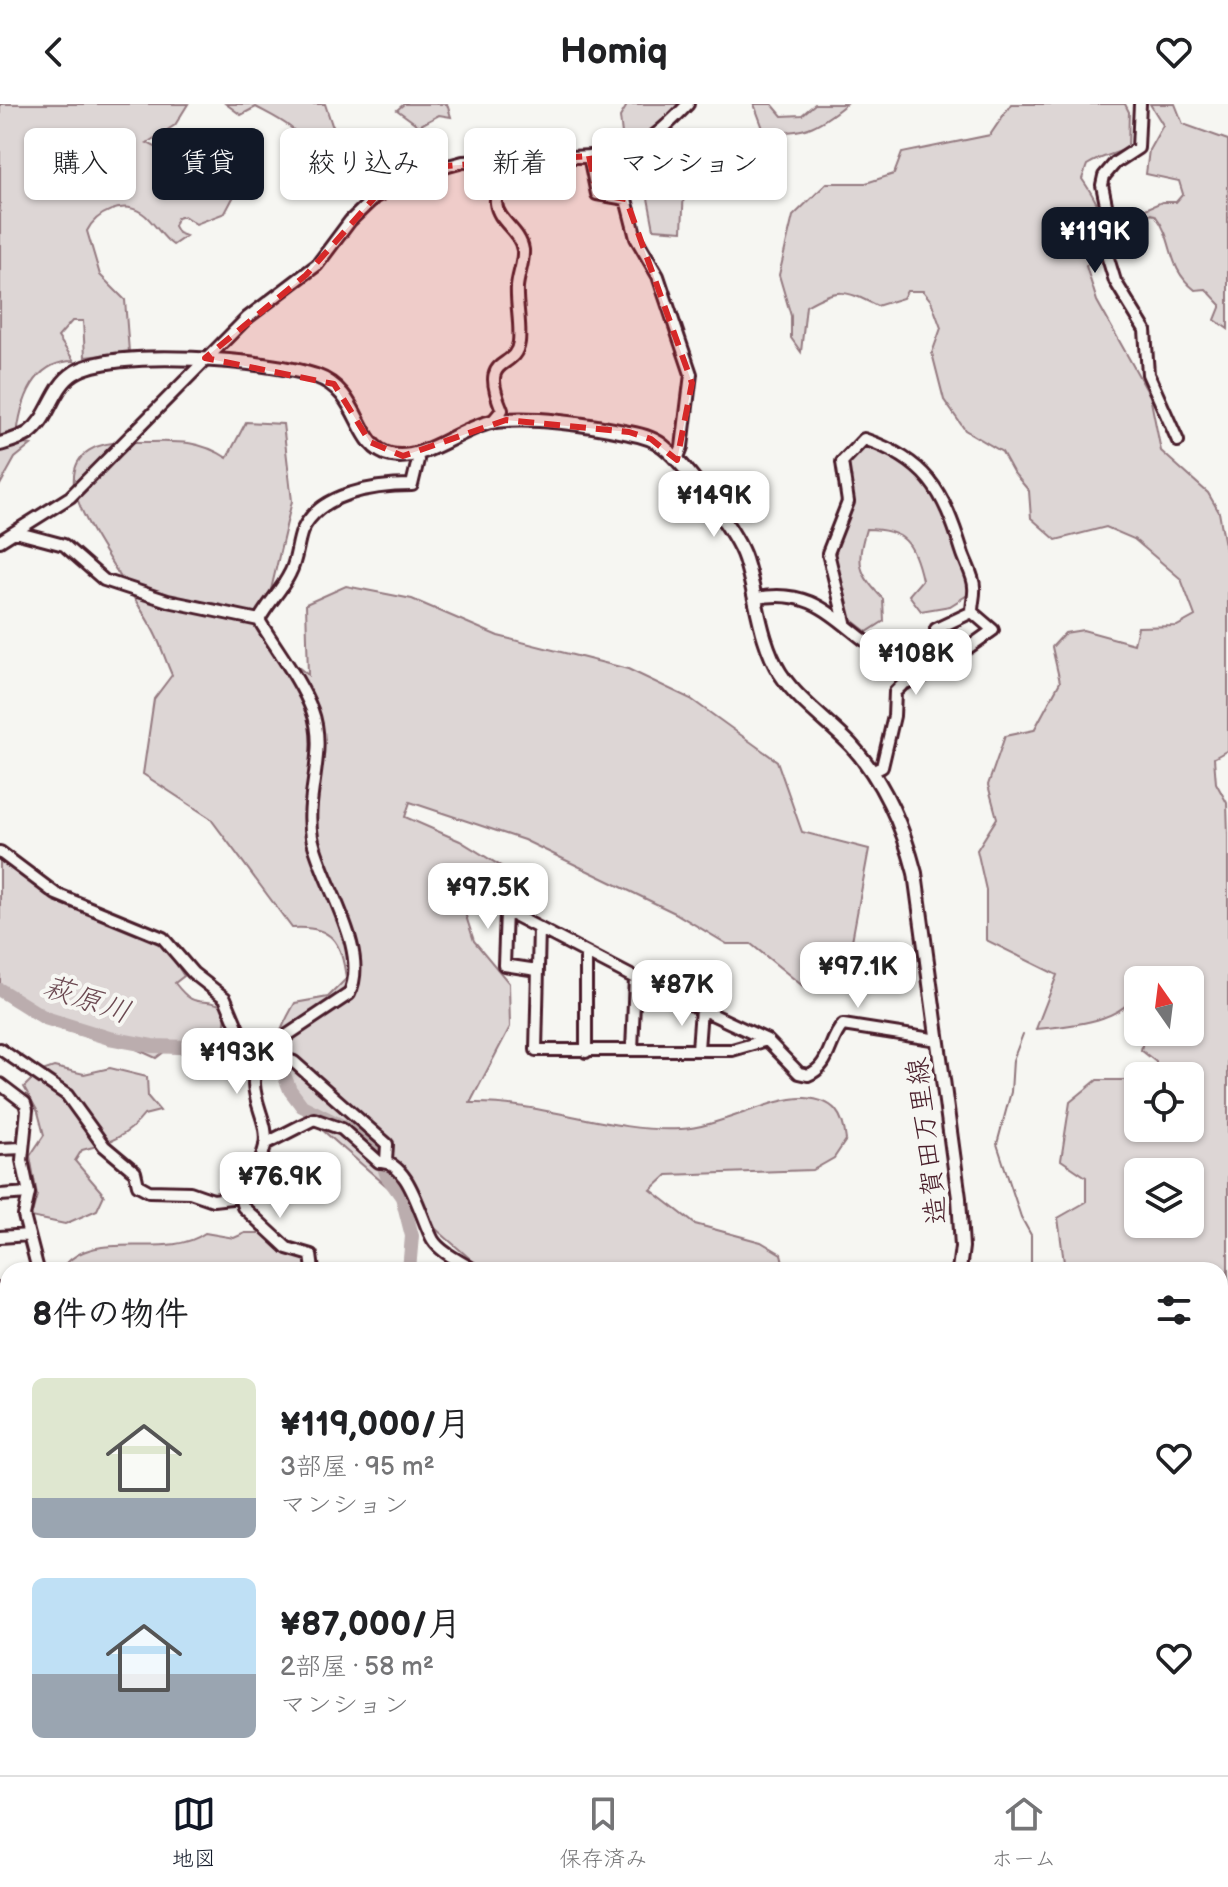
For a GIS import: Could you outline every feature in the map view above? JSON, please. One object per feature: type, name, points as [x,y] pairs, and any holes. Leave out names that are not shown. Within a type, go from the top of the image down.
[{"type":"main road","points":[[0,444],[33,430],[66,378],[77,370],[105,363],[205,358],[315,375],[344,392],[377,449],[388,455],[416,454]]},
{"type":"main road","name":"造賀田万里線","points":[[416,454],[466,429],[492,422],[535,421],[629,432],[663,446],[677,460],[744,554],[769,653],[780,673],[872,772],[898,820],[915,873],[961,1217],[959,1262]]},
{"type":"street","points":[[576,157],[613,155],[646,143],[688,104]]},
{"type":"street","points":[[1140,104],[1138,148],[1115,163],[1104,176],[1102,185],[1110,224],[1107,255],[1115,281],[1145,330],[1148,374],[1178,441]]},
{"type":"street","points":[[589,156],[597,194],[626,199],[636,238],[658,276],[686,354],[692,383],[682,447],[677,460]]},
{"type":"street","points":[[0,541],[70,497],[205,358],[267,301],[306,275],[350,221],[375,197],[445,166],[464,164]]},
{"type":"street","points":[[492,422],[502,410],[492,379],[494,369],[515,354],[519,342],[517,285],[523,252],[520,240],[500,215],[496,200]]},
{"type":"street","points":[[845,622],[828,553],[848,502],[842,462],[864,439],[891,448],[923,470],[931,480],[949,511],[974,585],[972,612]]},
{"type":"street","points":[[259,620],[290,573],[302,532],[311,515],[337,498],[412,485],[418,460],[416,454]]},
{"type":"street","points":[[0,1049],[67,1095],[104,1146],[135,1172],[138,1185],[144,1189],[179,1194],[190,1192],[213,1200],[240,1197],[254,1178],[265,1144],[252,1086],[262,1052],[280,1044],[349,994],[355,971],[346,931],[319,867],[311,835],[318,733],[312,709],[259,620],[179,604],[104,580],[64,545],[15,532]]},
{"type":"street","points":[[757,598],[773,595],[796,597],[845,622],[875,648],[894,647],[904,653],[922,676]]},
{"type":"street","points":[[936,629],[972,612]]},
{"type":"street","points":[[872,772],[882,767],[894,716],[895,692],[993,630],[972,612]]},
{"type":"street","points":[[0,852],[56,894],[163,938],[193,973],[225,998],[231,1006],[234,1027],[262,1052],[294,1062],[387,1144],[382,1162]]},
{"type":"street","points":[[537,970],[504,965],[506,911],[635,978],[767,1040],[799,1073],[808,1075],[820,1067],[836,1031],[843,1025],[938,1040]]},
{"type":"street","points":[[539,928],[536,1050],[732,1050],[767,1040]]},
{"type":"street","points":[[586,953],[586,1052]]},
{"type":"street","points":[[632,1050],[635,978]]},
{"type":"street","points":[[698,1049],[701,1009]]},
{"type":"street","points":[[0,1084],[25,1103],[22,1148],[29,1193],[24,1216],[36,1262]]},
{"type":"street","points":[[265,1144],[320,1119],[358,1141],[382,1162],[399,1170],[433,1239],[463,1262]]},
{"type":"street","points":[[0,1149],[22,1148]]},
{"type":"street","points":[[0,1195],[29,1193]]},
{"type":"street","points":[[240,1197],[243,1207],[287,1248],[311,1255],[312,1262]]},
{"type":"street","points":[[0,1237],[29,1235]]},
{"type":"highlighted area","points":[[589,156],[597,194],[626,199],[692,383],[677,460],[651,439],[629,432],[506,420],[403,456],[370,442],[334,384],[205,358],[306,275],[375,197],[445,166]]},
{"type":"shaded area","points":[[0,104],[188,104],[175,125],[152,128],[152,140],[147,143],[152,145],[152,200],[232,200],[225,213],[196,224],[184,216],[177,218],[174,226],[178,233],[186,236],[173,245],[146,216],[134,209],[110,210],[91,225],[87,231],[100,275],[125,300],[129,352],[85,357],[83,321],[72,321],[58,337],[74,361],[60,363],[39,375],[26,397],[17,435],[0,441]]},
{"type":"shaded area","points":[[226,104],[325,104],[335,128],[291,128],[256,107],[241,115]]},
{"type":"shaded area","points":[[404,104],[447,104],[451,117],[439,115],[419,126],[397,110]]},
{"type":"shaded area","points":[[624,104],[681,104],[657,128],[621,128],[620,117],[626,107]]},
{"type":"shaded area","points":[[754,104],[772,104],[782,116],[802,115],[815,104],[846,104],[826,119],[799,131],[763,128]]},
{"type":"shaded area","points":[[1011,104],[1125,104],[1129,112],[1128,148],[1087,165],[1082,179],[1098,206],[1103,232],[1101,254],[1086,266],[1097,301],[1150,396],[1161,451],[1208,493],[1219,512],[1228,562],[1228,750],[1214,758],[1216,783],[1227,803],[1228,835],[1228,1262],[1064,1262],[1058,1218],[1086,1202],[1086,1177],[1061,1160],[1070,1102],[1097,1080],[1124,1080],[1124,1142],[1204,1142],[1204,1062],[1156,1062],[1141,1050],[1142,1046],[1204,1046],[1204,966],[1124,966],[1124,1006],[1099,1019],[1036,1029],[1057,975],[986,940],[986,890],[977,850],[997,818],[988,785],[1005,736],[1034,730],[1060,682],[1052,647],[1065,633],[1083,630],[1134,644],[1138,627],[1177,626],[1195,616],[1181,579],[1134,539],[1106,527],[1056,540],[1031,518],[1029,491],[1002,452],[965,430],[944,400],[932,353],[941,328],[931,301],[923,291],[907,291],[903,298],[877,306],[841,293],[817,300],[806,306],[801,352],[791,338],[791,316],[779,275],[793,216],[827,183],[866,183],[894,174],[902,153],[990,135]]},
{"type":"shaded area","points":[[1150,104],[1175,104],[1183,124],[1228,140],[1228,329],[1215,320],[1221,305],[1206,289],[1195,290],[1179,272],[1162,225],[1155,215],[1138,212],[1162,202],[1176,202],[1183,194],[1179,181],[1146,174],[1149,150],[1163,125]]},
{"type":"shaded area","points":[[648,200],[683,200],[682,231],[654,229]]},
{"type":"shaded area","points":[[246,422],[283,424],[292,501],[260,636],[308,675],[306,604],[346,586],[412,599],[498,636],[628,669],[691,699],[777,761],[802,832],[869,849],[844,984],[810,992],[751,944],[727,944],[675,913],[524,840],[410,802],[405,817],[460,841],[507,870],[465,913],[474,941],[509,983],[510,1027],[470,1103],[523,1107],[654,1129],[695,1127],[792,1099],[815,1099],[836,1110],[843,1123],[846,1140],[834,1158],[813,1170],[667,1175],[651,1190],[695,1224],[761,1242],[781,1254],[783,1262],[474,1262],[304,1114],[279,1072],[276,1048],[279,1035],[295,1003],[328,997],[346,979],[342,955],[326,933],[292,928],[210,818],[143,774],[154,699],[172,675],[147,620],[86,519],[74,485],[74,473],[82,456],[98,446],[117,442],[179,442],[203,446],[227,458]]},
{"type":"shaded area","points":[[17,443],[31,445],[15,458],[0,485],[0,448]]},
{"type":"shaded area","points":[[872,446],[904,459],[918,469],[936,490],[959,552],[969,594],[950,606],[921,611],[909,595],[922,580],[911,548],[899,535],[866,529],[861,567],[868,582],[883,599],[884,621],[867,632],[845,615],[833,562],[850,503],[846,465],[860,448]]},
{"type":"shaded area","points":[[0,860],[59,902],[150,936],[169,953],[184,976],[175,983],[182,992],[194,1000],[225,1007],[224,1028],[216,1044],[206,1054],[164,1052],[156,1058],[110,1037],[28,1015],[0,987]]},
{"type":"shaded area","points":[[54,1067],[84,1074],[110,1068],[147,1077],[148,1097],[160,1111],[144,1115],[116,1138],[82,1150],[75,1161],[104,1195],[97,1210],[65,1224],[31,1217],[37,1195],[30,1156],[44,1135],[38,1112],[24,1087],[39,1072]]},
{"type":"shaded area","points":[[205,1233],[234,1238],[245,1233],[263,1233],[286,1252],[306,1256],[308,1262],[69,1262],[91,1249],[170,1245]]},
{"type":"waterway","name":"萩原川","points":[[0,990],[45,1018],[109,1038],[152,1046],[229,1048],[280,1064],[290,1090],[302,1106],[360,1135],[381,1158],[387,1176],[402,1197],[412,1236],[410,1262]]},
{"type":"waterway","points":[[1023,1034],[1013,1060],[1011,1092],[997,1144],[1021,1217],[1031,1235],[1031,1262]]}]
